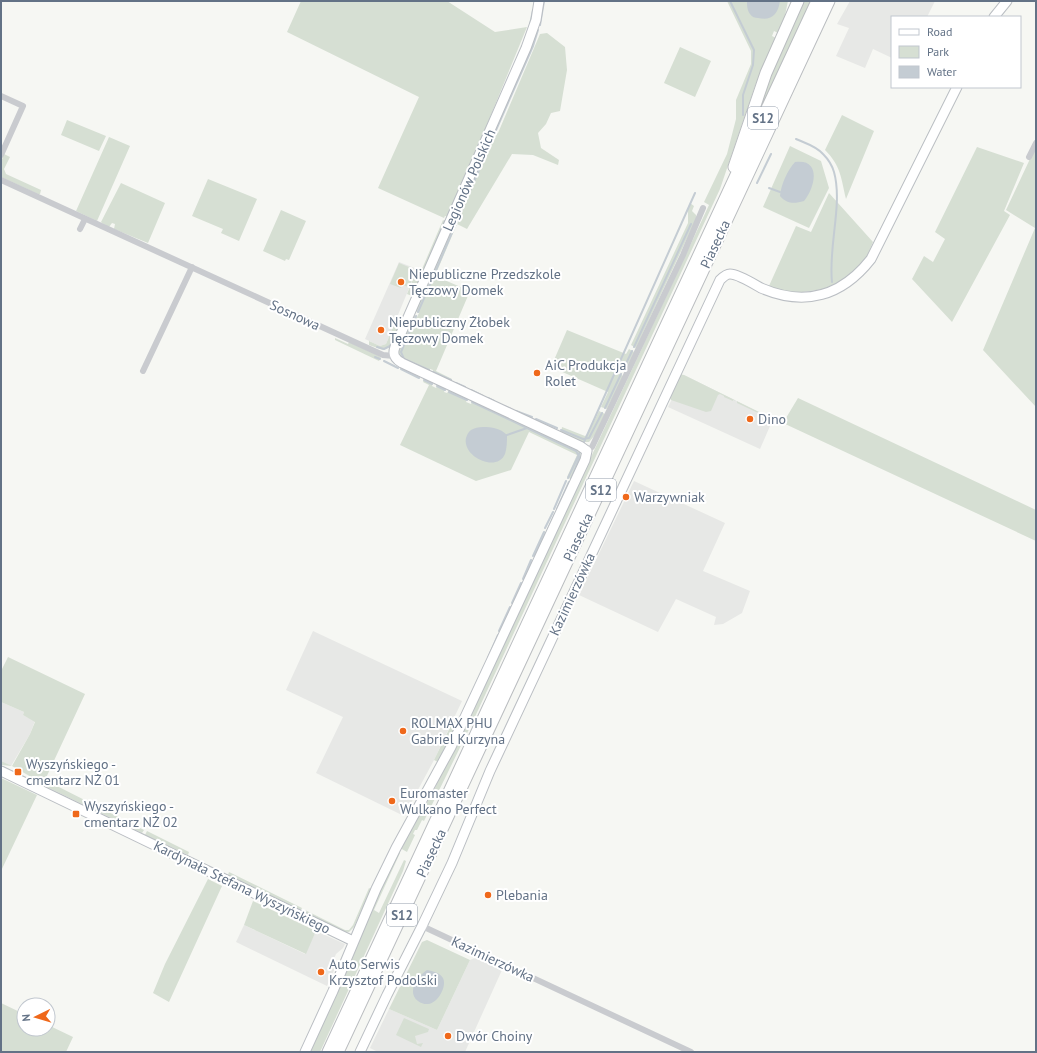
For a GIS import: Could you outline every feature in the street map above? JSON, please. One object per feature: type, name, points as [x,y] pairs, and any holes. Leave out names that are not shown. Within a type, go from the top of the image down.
[{"type":"highway","points":[[783,34],[794,1]]},
{"type":"highway","points":[[708,235],[763,79],[798,1]]},
{"type":"highway","name":"Piasecka","points":[[328,1052],[708,235],[826,3]]},
{"type":"highway","name":"Piasecka","points":[[338,1052],[826,3]]},
{"type":"street","name":"Legionów Polskich","points":[[394,356],[395,347],[526,48],[536,20],[540,1]]},
{"type":"street","points":[[995,16],[1007,1]]},
{"type":"street","name":"Kazimierzówka","points":[[691,1052],[422,926],[452,863],[490,770],[720,280],[723,276],[732,275],[776,294],[796,298],[808,298],[838,289],[853,279],[864,268],[873,255],[956,88]]},
{"type":"street","points":[[1,96],[23,106],[1,155]]},
{"type":"street","points":[[1029,157],[1036,143]]},
{"type":"street","name":"Sosnowa","points":[[1,180],[383,355],[394,356],[402,363],[580,446],[587,451]]},
{"type":"street","points":[[305,1052],[384,872],[461,726],[585,460],[587,451],[592,447],[638,351],[703,208]]},
{"type":"street","points":[[80,229],[85,219]]},
{"type":"street","points":[[143,371],[192,268]]},
{"type":"street","name":"Kardynała Stefana Wyszyńskiego","points":[[1,771],[353,941]]},
{"type":"street","points":[[360,1052],[422,926]]},
{"type":"shaded area","points":[[850,1],[935,1],[928,16],[891,16],[891,58],[873,49],[865,68],[836,56],[849,28],[837,24]]},
{"type":"shaded area","points":[[399,262],[417,269],[386,344],[380,346],[365,339]]},
{"type":"shaded area","points":[[684,375],[773,419],[760,449],[668,407]]},
{"type":"shaded area","points":[[634,481],[725,523],[703,571],[750,591],[742,613],[723,624],[714,625],[716,617],[676,599],[658,632],[579,595]]},
{"type":"shaded area","points":[[313,631],[462,701],[434,760],[404,816],[316,773],[343,717],[286,690]]},
{"type":"shaded area","points":[[1,702],[24,712],[23,715],[35,721],[30,734],[11,766],[1,761]]},
{"type":"shaded area","points":[[244,925],[305,954],[316,931],[345,944],[336,954],[331,966],[335,968],[327,986],[236,942]]},
{"type":"shaded area","points":[[475,958],[502,970],[465,1052],[378,1052],[370,1048],[389,1009],[437,1030],[470,960]]},
{"type":"green space","points":[[301,1],[447,1],[495,32],[527,27],[486,127],[498,133],[540,34],[547,33],[565,47],[567,70],[560,111],[551,113],[546,124],[538,133],[541,148],[559,160],[558,165],[533,155],[512,154],[467,229],[457,224],[435,276],[470,291],[436,371],[452,379],[450,382],[432,373],[433,370],[430,369],[428,372],[405,361],[400,357],[399,353],[401,342],[413,315],[417,317],[419,313],[415,311],[422,294],[426,296],[428,292],[424,290],[449,217],[445,216],[444,218],[378,188],[419,97],[287,32]]},
{"type":"green space","points":[[727,1],[788,1],[784,20],[778,33],[774,31],[772,36],[776,38],[755,86],[720,189],[473,721],[424,821],[422,820],[417,830],[415,830],[413,834],[415,835],[407,852],[400,848],[432,794],[458,741],[709,205],[704,202],[727,154],[736,119],[736,100],[751,64],[751,51]]},
{"type":"green space","points":[[802,1],[811,1],[757,116],[755,115],[768,78]]},
{"type":"green space","points":[[680,47],[711,61],[695,97],[664,83]]},
{"type":"green space","points":[[842,115],[874,131],[846,199],[837,167],[825,150]]},
{"type":"green space","points":[[67,120],[106,136],[99,151],[61,135]]},
{"type":"green space","points":[[109,137],[130,146],[97,221],[76,211]]},
{"type":"green space","points":[[790,146],[821,161],[829,188],[809,228],[763,207]]},
{"type":"green space","points":[[1036,146],[1036,407],[983,350],[1035,228],[1006,210]]},
{"type":"green space","points":[[977,147],[1024,163],[1004,211],[1010,215],[952,322],[912,279],[924,256],[933,262],[945,239],[935,232]]},
{"type":"green space","points":[[4,154],[10,157],[4,169],[6,174],[41,190],[40,194],[1,177],[1,162]]},
{"type":"green space","points":[[208,179],[257,199],[239,241],[221,233],[223,229],[192,216]]},
{"type":"green space","points":[[121,183],[165,203],[148,243],[114,229],[115,224],[112,223],[109,227],[101,222]]},
{"type":"green space","points":[[829,193],[873,242],[865,261],[831,288],[796,293],[782,291],[769,286],[796,226],[811,232]]},
{"type":"green space","points":[[690,203],[694,206],[692,211],[696,215],[696,219],[636,348],[631,345],[688,223],[688,208]]},
{"type":"green space","points":[[281,210],[306,221],[289,260],[286,259],[285,261],[263,251]]},
{"type":"green space","points":[[443,220],[446,222],[412,296],[407,294],[417,269],[422,269]]},
{"type":"green space","points":[[399,263],[416,270],[409,287],[402,285],[401,288],[390,284]]},
{"type":"green space","points":[[396,320],[402,324],[391,346],[383,350],[369,345],[369,341],[380,346],[386,344]]},
{"type":"green space","points":[[567,330],[626,354],[629,349],[634,352],[625,371],[620,369],[618,373],[623,376],[607,409],[601,407],[608,392],[551,367]]},
{"type":"green space","points":[[335,338],[348,344],[349,342],[381,357],[379,361],[335,340]]},
{"type":"green space","points":[[679,374],[684,375],[736,401],[733,401],[720,394],[718,395],[711,411],[706,412],[671,400],[670,398]]},
{"type":"green space","points":[[425,378],[433,382],[432,386],[436,388],[438,384],[446,387],[444,392],[447,393],[450,389],[468,398],[466,402],[471,404],[473,400],[578,449],[581,460],[572,480],[567,477],[577,455],[529,432],[511,470],[476,481],[400,445],[429,385],[423,382]]},
{"type":"green space","points":[[798,398],[1036,510],[1036,541],[783,423]]},
{"type":"green space","points":[[737,401],[773,419],[773,420],[737,403]]},
{"type":"green space","points":[[599,411],[605,414],[595,435],[589,442],[582,442],[561,433],[562,427],[585,436],[588,434]]},
{"type":"green space","points":[[8,657],[85,694],[45,780],[42,778],[40,782],[12,766],[35,722],[23,715],[24,712],[1,702],[1,671]]},
{"type":"green space","points":[[455,717],[458,721],[438,762],[434,760]]},
{"type":"green space","points":[[1,761],[12,766],[1,765]]},
{"type":"green space","points":[[1,778],[37,795],[1,871]]},
{"type":"green space","points":[[45,780],[144,830],[142,833],[49,788],[43,784]]},
{"type":"green space","points":[[147,831],[189,852],[188,855],[145,835]]},
{"type":"green space","points":[[398,852],[400,853],[374,910],[379,913],[404,860],[406,861],[403,871],[320,1052],[309,1052],[379,891]]},
{"type":"green space","points":[[229,872],[302,908],[301,910],[228,875]]},
{"type":"green space","points":[[208,879],[222,886],[169,1002],[153,993],[165,964]]},
{"type":"green space","points":[[369,888],[371,889],[354,927],[349,932],[345,932],[305,912],[305,910],[345,930],[349,930],[353,925]]},
{"type":"green space","points":[[253,901],[316,931],[306,954],[244,925]]},
{"type":"green space","points":[[427,940],[470,960],[437,1030],[389,1009],[422,942]]},
{"type":"green space","points":[[1,1003],[16,1010],[16,1037],[56,1037],[56,1029],[73,1037],[66,1052],[1,1052]]},
{"type":"green space","points":[[404,1018],[429,1029],[428,1032],[415,1036],[417,1044],[423,1043],[421,1047],[396,1035]]},
{"type":"water","points":[[747,1],[780,1],[778,10],[774,16],[763,19],[755,18],[751,15],[748,9]]},
{"type":"water","points":[[795,162],[804,162],[809,165],[813,169],[814,175],[808,195],[804,201],[797,203],[785,201],[780,196],[785,178]]},
{"type":"water","points":[[475,428],[496,428],[507,435],[507,447],[501,460],[488,462],[474,456],[469,451],[466,445],[467,435]]},
{"type":"water","points":[[427,970],[440,975],[444,982],[442,992],[438,997],[429,1004],[424,1004],[418,1001],[415,997],[413,989],[417,980]]},
{"type":"waterway","points":[[540,25],[544,1]]},
{"type":"waterway","points":[[730,1],[754,50],[753,65],[743,95],[743,115]]},
{"type":"waterway","points":[[530,25],[533,10]]},
{"type":"waterway","points":[[496,130],[533,46],[538,30]]},
{"type":"waterway","points":[[427,291],[494,135]]},
{"type":"waterway","points":[[796,139],[820,151],[825,156],[834,172],[837,198],[831,269],[832,282]]},
{"type":"waterway","points":[[757,183],[771,154]]},
{"type":"waterway","points":[[769,188],[780,192]]},
{"type":"waterway","points":[[448,215],[458,193]]},
{"type":"waterway","points":[[584,442],[695,193]]},
{"type":"waterway","points":[[429,259],[445,221]]},
{"type":"waterway","points":[[634,347],[691,224]]},
{"type":"waterway","points":[[418,312],[425,296]]},
{"type":"waterway","points":[[416,316],[401,352],[404,359],[429,370]]},
{"type":"waterway","points":[[377,347],[384,349],[390,346],[392,342]]},
{"type":"waterway","points":[[623,370],[632,351]]},
{"type":"waterway","points":[[375,357],[380,359]]},
{"type":"waterway","points":[[384,361],[398,368]]},
{"type":"waterway","points":[[401,369],[419,378]]},
{"type":"waterway","points":[[433,372],[451,380]]},
{"type":"waterway","points":[[605,408],[621,374]]},
{"type":"waterway","points":[[424,380],[432,384]]},
{"type":"waterway","points":[[456,383],[465,387]]},
{"type":"waterway","points":[[437,386],[445,390]]},
{"type":"waterway","points":[[471,390],[483,396]]},
{"type":"waterway","points":[[449,392],[467,400]]},
{"type":"waterway","points":[[488,398],[494,401]]},
{"type":"waterway","points":[[472,402],[527,428]]},
{"type":"waterway","points":[[504,406],[511,409]]},
{"type":"waterway","points":[[516,411],[532,417]]},
{"type":"waterway","points":[[561,430],[583,439],[589,438],[602,413]]},
{"type":"waterway","points":[[536,419],[557,428]]},
{"type":"waterway","points":[[507,435],[527,428],[576,451],[579,459],[571,479]]},
{"type":"waterway","points":[[568,478],[580,452]]},
{"type":"waterway","points":[[554,509],[566,481]]},
{"type":"waterway","points":[[557,509],[569,482]]},
{"type":"waterway","points":[[545,528],[553,512]]},
{"type":"waterway","points":[[548,529],[555,514]]},
{"type":"waterway","points":[[533,556],[544,532]]},
{"type":"waterway","points":[[535,556],[546,533]]},
{"type":"waterway","points":[[523,579],[531,560]]},
{"type":"waterway","points":[[524,580],[533,561]]},
{"type":"waterway","points":[[512,603],[521,583]]},
{"type":"waterway","points":[[499,631],[510,607]]},
{"type":"waterway","points":[[488,658],[498,635]]},
{"type":"place","name":"Niepubliczne Przedszkole Tęczowy Domek","points":[[401,282]]},
{"type":"place","name":"Niepubliczny Żłobek Tęczowy Domek","points":[[381,330]]},
{"type":"place","name":"AiC Produkcja Rolet","points":[[537,373]]},
{"type":"place","name":"Dino","points":[[750,419]]},
{"type":"place","name":"Warzywniak","points":[[626,497]]},
{"type":"place","name":"ROLMAX PHU Gabriel Kurzyna","points":[[403,731]]},
{"type":"place","name":"Wyszyńskiego - cmentarz NŻ 01","points":[[18,772]]},
{"type":"place","name":"Euromaster Wulkano Perfect","points":[[392,801]]},
{"type":"place","name":"Wyszyńskiego - cmentarz NŻ 02","points":[[76,814]]},
{"type":"place","name":"Plebania","points":[[488,895]]},
{"type":"place","name":"Auto Serwis Krzysztof Podolski","points":[[321,972]]},
{"type":"place","name":"Dwór Choiny","points":[[448,1036]]}]
